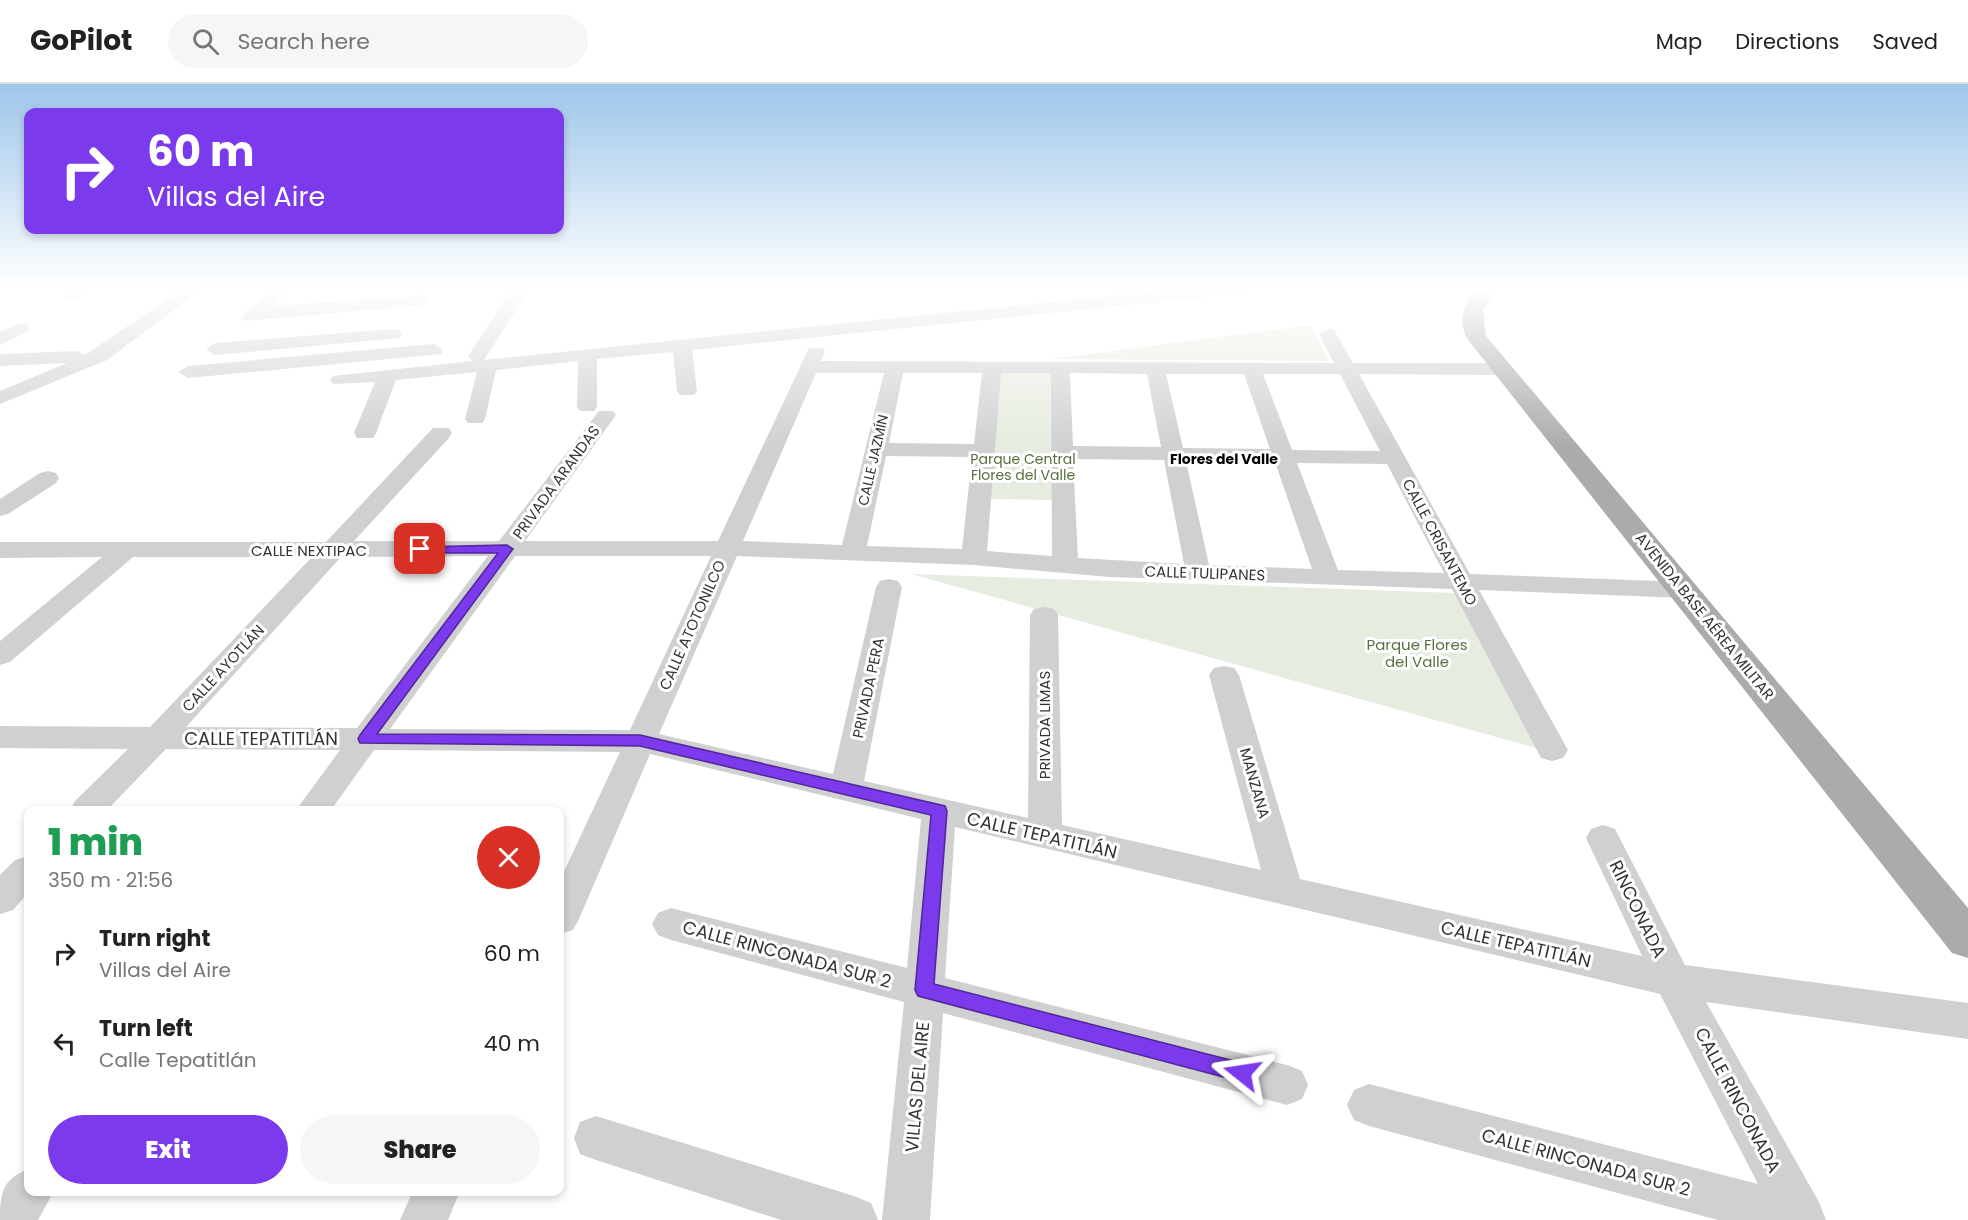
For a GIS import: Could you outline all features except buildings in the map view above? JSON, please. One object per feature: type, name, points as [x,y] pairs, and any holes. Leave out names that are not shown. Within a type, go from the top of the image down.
[{"type":"main road","name":"AVENIDA BASE AÉREA MILITAR","points":[[1479,341],[1685,590],[1968,940]]},
{"type":"street","points":[[0,398],[72,363],[102,341]]},
{"type":"street","points":[[0,369],[72,363],[100,356],[121,341]]},
{"type":"street","points":[[224,341],[188,372],[434,350]]},
{"type":"street","points":[[215,349],[277,341]]},
{"type":"street","points":[[377,355],[389,341]]},
{"type":"street","points":[[475,419],[482,360],[493,341]]},
{"type":"street","points":[[340,380],[482,360],[588,355],[720,341]]},
{"type":"street","name":"CALLE ATOTONILCO","points":[[564,910],[820,341]]},
{"type":"street","name":"CALLE CRISANTEMO","points":[[1332,341],[1552,750]]},
{"type":"street","points":[[682,345],[687,391]]},
{"type":"street","name":"PRIVADA ARANDAS","points":[[316,806],[507,549],[596,411],[588,355]]},
{"type":"street","points":[[0,360],[72,363]]},
{"type":"street","points":[[809,367],[1501,369]]},
{"type":"street","points":[[1060,367],[1065,566]]},
{"type":"street","points":[[1155,367],[1198,572]]},
{"type":"street","name":"CALLE JAZMÍN","points":[[853,552],[895,368]]},
{"type":"street","points":[[974,557],[992,368]]},
{"type":"street","points":[[1251,368],[1328,577]]},
{"type":"street","points":[[365,433],[388,375]]},
{"type":"street","name":"CALLE AYOTLÁN","points":[[91,806],[158,738],[441,433]]},
{"type":"street","points":[[875,449],[984,451]]},
{"type":"street","points":[[1062,452],[1395,458]]},
{"type":"street","points":[[0,509],[48,478]]},
{"type":"street","name":"CALLE NEXTIPAC","points":[[0,550],[726,548]]},
{"type":"street","name":"CALLE TULIPANES","points":[[726,548],[974,557],[1065,566],[1198,572],[1685,590]]},
{"type":"street","points":[[0,656],[126,550]]},
{"type":"street","name":"PRIVADA PERA","points":[[846,789],[889,587]]},
{"type":"street","name":"PRIVADA LIMAS","points":[[1044,615],[1045,835]]},
{"type":"street","name":"MANZANA","points":[[1224,675],[1285,891]]},
{"type":"street","name":"CALLE TEPATITLÁN","points":[[0,737],[640,741],[1673,980],[1968,1021]]},
{"type":"street","name":"VILLAS DEL AIRE","points":[[906,1220],[939,811]]},
{"type":"street","name":"RINCONADA","points":[[1603,837],[1673,980]]},
{"type":"street","points":[[0,899],[24,874]]},
{"type":"street","name":"CALLE RINCONADA SUR 2","points":[[670,924],[1287,1085]]},
{"type":"street","name":"CALLE RINCONADA","points":[[1673,980],[1802,1220]]},
{"type":"street","name":"CALLE RINCONADA SUR 2","points":[[1369,1105],[1802,1220]]},
{"type":"street","points":[[596,1138],[854,1220]]},
{"type":"street","points":[[10,1220],[27,1196]]},
{"type":"street","points":[[424,1220],[435,1196]]},
{"type":"green space","points":[[1189,341],[1319,341],[1328,361],[1052,359]]},
{"type":"green space","name":"Parque Central Flores del Valle","points":[[998,371],[1051,371],[1055,500],[989,499]]},
{"type":"green space","name":"Parque Flores del Valle","points":[[911,574],[1456,593],[1536,748]]},
{"type":"district","name":"Flores del Valle","points":[[1224,459]]},
{"type":"route","points":[[420,549],[507,549],[366,739],[640,741],[939,811],[924,990],[1242,1073]]}]
